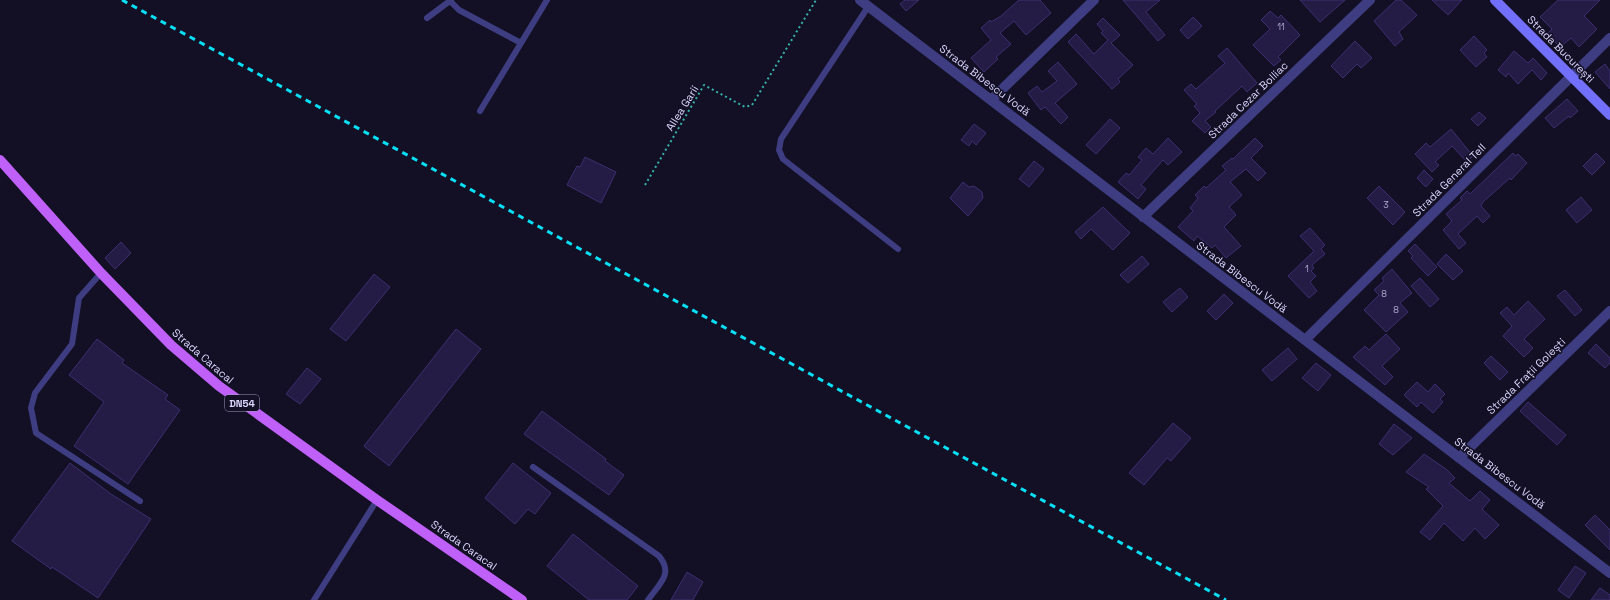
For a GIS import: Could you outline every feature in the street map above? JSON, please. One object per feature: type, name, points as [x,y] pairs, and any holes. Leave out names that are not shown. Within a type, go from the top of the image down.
[{"type":"main road","name":"Strada Caracal","points":[[0,160],[101,273],[171,345],[219,386],[378,500],[522,600]]},
{"type":"street","name":"Strada Bibescu Vodă","points":[[860,0],[1610,573]]},
{"type":"street","points":[[991,100],[1094,0]]},
{"type":"street","name":"Strada Cezar Bolliac","points":[[1143,217],[1370,0]]},
{"type":"street","name":"Strada București","points":[[1495,0],[1610,115]]},
{"type":"street","name":"Strada General Tell","points":[[1305,340],[1610,38]]},
{"type":"street","name":"Strada Frații Golești","points":[[1460,458],[1610,311]]},
{"type":"lane","points":[[480,111],[546,0]]},
{"type":"lane","points":[[427,18],[450,1],[459,10],[521,43]]},
{"type":"lane","points":[[868,7],[781,139],[779,150],[783,159],[898,249]]},
{"type":"lane","points":[[101,273],[79,298],[72,344],[35,393],[31,408],[32,414],[36,433],[140,501]]},
{"type":"lane","points":[[533,467],[659,556],[665,563],[667,570],[665,576],[648,600]]},
{"type":"lane","points":[[314,600],[378,500]]},
{"type":"path","name":"Allea Garii","points":[[645,186],[704,85],[745,107],[752,105],[816,0]]},
{"type":"building","points":[[905,0],[919,0],[906,11],[900,4]]},
{"type":"building","points":[[1019,0],[1040,0],[1051,13],[1026,35],[1014,21],[1000,33],[1011,44],[996,57],[998,59],[984,72],[971,58],[991,40],[981,28],[990,20],[991,22],[1001,16]]},
{"type":"building","points":[[1123,0],[1160,0],[1146,12],[1165,35],[1158,41]]},
{"type":"building","points":[[1300,0],[1345,0],[1320,22]]},
{"type":"building","points":[[1396,0],[1401,0],[1417,15],[1399,32],[1403,39],[1395,46],[1374,21]]},
{"type":"building","points":[[1432,0],[1462,0],[1448,15]]},
{"type":"building","points":[[1558,0],[1600,0],[1584,16],[1597,29],[1579,47],[1571,38],[1560,47],[1547,34],[1552,29],[1540,17]]},
{"type":"building","points":[[1270,11],[1278,18],[1281,15],[1300,35],[1278,57],[1281,60],[1274,66],[1253,45],[1270,29],[1261,20]]},
{"type":"building","points":[[1193,17],[1202,26],[1188,39],[1180,30]]},
{"type":"building","points":[[1103,18],[1120,35],[1111,43],[1133,65],[1118,79],[1120,82],[1112,89],[1068,42],[1076,34],[1094,54],[1108,40],[1101,33],[1103,31],[1097,24]]},
{"type":"building","points":[[1474,36],[1487,50],[1484,53],[1487,57],[1476,67],[1460,50]]},
{"type":"building","points":[[1355,41],[1372,58],[1361,68],[1357,64],[1343,78],[1331,66]]},
{"type":"building","points":[[1227,48],[1257,83],[1247,92],[1242,86],[1215,111],[1216,112],[1205,121],[1211,127],[1205,133],[1192,121],[1200,113],[1194,106],[1197,104],[1184,90],[1191,84],[1196,89],[1225,63],[1218,56]]},
{"type":"building","points":[[1514,51],[1528,63],[1533,58],[1547,73],[1541,80],[1532,70],[1518,84],[1508,73],[1506,77],[1498,70]]},
{"type":"building","points":[[1058,62],[1077,84],[1055,103],[1068,117],[1061,124],[1045,107],[1041,110],[1028,93],[1037,86],[1042,92],[1057,81],[1048,71]]},
{"type":"building","points":[[1605,64],[1610,71],[1610,89],[1595,72]]},
{"type":"building","points":[[1567,99],[1578,111],[1554,128],[1545,118]]},
{"type":"building","points":[[1479,112],[1486,118],[1478,126],[1471,119]]},
{"type":"building","points":[[1110,119],[1120,128],[1096,154],[1086,145]]},
{"type":"building","points":[[974,124],[986,133],[976,145],[972,141],[969,146],[961,140]]},
{"type":"building","points":[[1451,129],[1473,156],[1467,162],[1452,146],[1435,162],[1439,165],[1432,172],[1415,154],[1426,143],[1430,147]]},
{"type":"building","points":[[1168,138],[1182,152],[1168,165],[1163,160],[1141,185],[1146,189],[1138,199],[1118,182],[1126,173],[1129,175],[1142,160],[1138,157],[1146,148],[1153,154]]},
{"type":"building","points":[[1255,138],[1263,146],[1251,158],[1266,173],[1258,181],[1246,169],[1230,182],[1242,195],[1229,207],[1236,215],[1224,227],[1241,246],[1226,258],[1215,245],[1212,248],[1197,236],[1194,241],[1178,227],[1193,211],[1190,208],[1198,198],[1195,195],[1204,186],[1206,188],[1226,170],[1222,166],[1232,158],[1233,159]]},
{"type":"building","points":[[1513,153],[1515,156],[1518,154],[1527,163],[1511,180],[1510,178],[1483,202],[1481,206],[1490,216],[1483,223],[1477,216],[1458,234],[1466,243],[1459,249],[1443,230],[1452,221],[1446,214],[1462,200],[1460,198],[1467,191],[1470,194]]},
{"type":"building","points":[[1596,153],[1605,162],[1592,175],[1583,166]]},
{"type":"building","points":[[585,157],[616,172],[601,203],[567,185],[577,166],[580,167]]},
{"type":"building","points":[[1034,161],[1044,169],[1029,187],[1019,179]]},
{"type":"building","points":[[1424,170],[1433,179],[1426,187],[1417,178]]},
{"type":"building","points":[[963,182],[969,187],[974,186],[982,192],[983,198],[968,216],[950,198]]},
{"type":"building","points":[[1379,186],[1405,212],[1393,225],[1367,198]]},
{"type":"building","points":[[1581,197],[1592,210],[1577,223],[1566,210]]},
{"type":"building","points":[[1103,207],[1130,233],[1113,250],[1091,229],[1081,239],[1075,232]]},
{"type":"building","points":[[1310,228],[1325,245],[1321,249],[1325,254],[1312,265],[1314,268],[1311,271],[1316,276],[1310,282],[1317,291],[1309,298],[1288,276],[1314,251],[1300,236]]},
{"type":"building","points":[[121,242],[131,253],[115,269],[105,258]]},
{"type":"building","points":[[1415,244],[1437,267],[1428,276],[1411,258],[1413,256],[1408,251]]},
{"type":"building","points":[[1446,254],[1463,271],[1453,280],[1437,264]]},
{"type":"building","points":[[1142,256],[1149,264],[1128,283],[1120,275]]},
{"type":"building","points":[[1392,269],[1412,293],[1400,303],[1408,312],[1386,332],[1364,310],[1379,295],[1374,290],[1384,281],[1382,278]]},
{"type":"building","points":[[374,274],[390,287],[346,341],[330,329]]},
{"type":"building","points":[[1420,278],[1439,299],[1430,307],[1411,286]]},
{"type":"building","points":[[1180,288],[1188,297],[1172,312],[1163,302]]},
{"type":"building","points":[[1565,290],[1582,310],[1575,316],[1557,296]]},
{"type":"building","points":[[1224,294],[1233,303],[1216,320],[1207,311]]},
{"type":"building","points":[[1528,301],[1545,319],[1524,339],[1533,348],[1524,357],[1503,336],[1512,326],[1500,313],[1507,307],[1514,315]]},
{"type":"building","points":[[456,329],[481,349],[389,466],[364,446]]},
{"type":"building","points":[[1386,334],[1400,349],[1382,366],[1393,377],[1385,385],[1353,357],[1365,346],[1369,350]]},
{"type":"building","points":[[97,339],[124,360],[122,363],[168,395],[165,399],[180,410],[128,484],[74,446],[104,402],[69,375]]},
{"type":"building","points":[[1596,344],[1610,358],[1610,363],[1605,368],[1588,353]]},
{"type":"building","points":[[1288,348],[1297,359],[1272,381],[1262,370]]},
{"type":"building","points":[[1491,356],[1508,372],[1500,380],[1484,363]]},
{"type":"building","points":[[1316,363],[1331,375],[1318,391],[1302,378]]},
{"type":"building","points":[[307,368],[321,379],[300,404],[286,394]]},
{"type":"building","points":[[1417,382],[1428,392],[1435,384],[1445,394],[1440,399],[1443,402],[1433,413],[1421,402],[1417,407],[1404,395]]},
{"type":"building","points":[[1528,402],[1566,435],[1557,445],[1520,411]]},
{"type":"building","points":[[542,411],[606,459],[605,461],[624,475],[609,495],[524,434]]},
{"type":"building","points":[[1173,423],[1191,438],[1171,461],[1167,458],[1144,485],[1129,473]]},
{"type":"building","points":[[1394,424],[1412,438],[1393,455],[1379,444]]},
{"type":"building","points":[[1424,454],[1446,469],[1455,478],[1449,483],[1470,501],[1480,491],[1490,500],[1482,509],[1499,525],[1485,539],[1475,528],[1463,541],[1444,523],[1430,540],[1420,532],[1443,506],[1426,489],[1429,487],[1406,472]]},
{"type":"building","points":[[70,463],[111,494],[151,519],[98,598],[52,567],[51,569],[12,541]]},
{"type":"building","points":[[513,463],[551,493],[535,514],[528,509],[515,524],[485,498]]},
{"type":"building","points":[[1595,515],[1610,530],[1610,550],[1585,525]]},
{"type":"building","points":[[573,534],[638,586],[627,600],[589,600],[547,566]]},
{"type":"building","points":[[1575,566],[1586,573],[1569,598],[1558,590]]},
{"type":"building","points":[[687,572],[703,582],[693,600],[671,600]]},
{"type":"building","points":[[1600,588],[1610,595],[1610,600],[1591,600]]},
{"type":"railway","points":[[122,0],[1226,600]]}]
